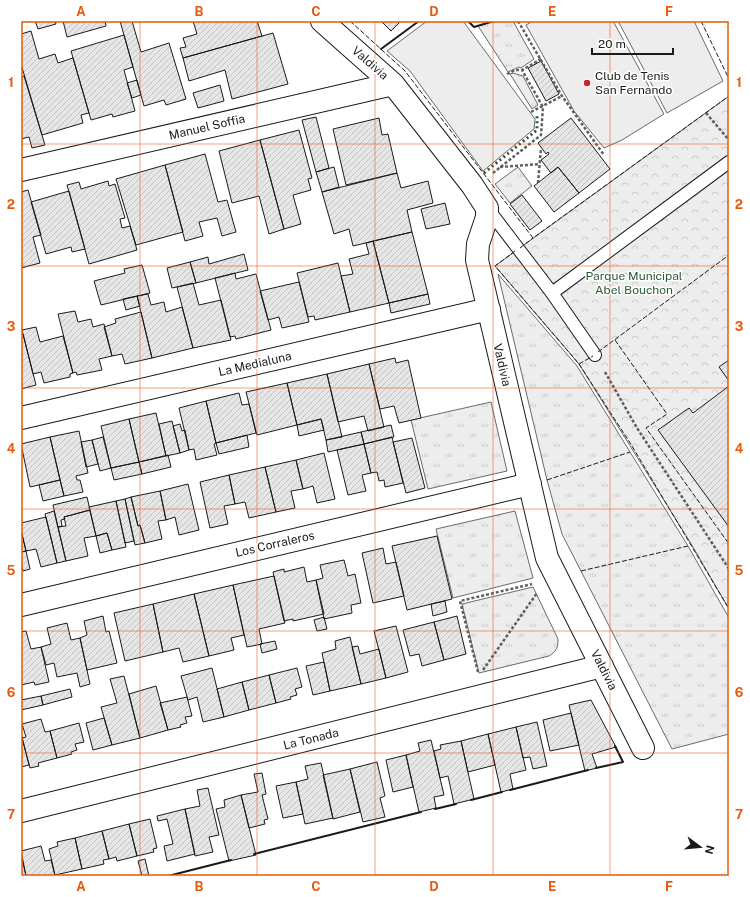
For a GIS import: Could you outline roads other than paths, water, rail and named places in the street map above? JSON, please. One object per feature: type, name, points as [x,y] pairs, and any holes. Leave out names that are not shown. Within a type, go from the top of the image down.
[{"type":"street","name":"Valdivia","points":[[322,21],[393,84],[472,185],[487,208],[487,217],[478,244],[477,260],[547,558],[643,748]]},
{"type":"street","name":"Manuel Soffia","points":[[21,170],[393,84]]},
{"type":"street","name":"La Medialuna","points":[[21,418],[489,309]]},
{"type":"street","name":"Los Corraleros","points":[[21,604],[530,484]]},
{"type":"street","name":"La Tonada","points":[[21,811],[602,666]]},
{"type":"lane","points":[[552,293],[729,162]]},
{"type":"lane","points":[[487,208],[552,293],[595,355]]},
{"type":"place","name":"Club de Tenis San Fernando","points":[[587,83]]},
{"type":"park label","name":"Parque Municipal Abel Bouchon","points":[[634,283]]}]
